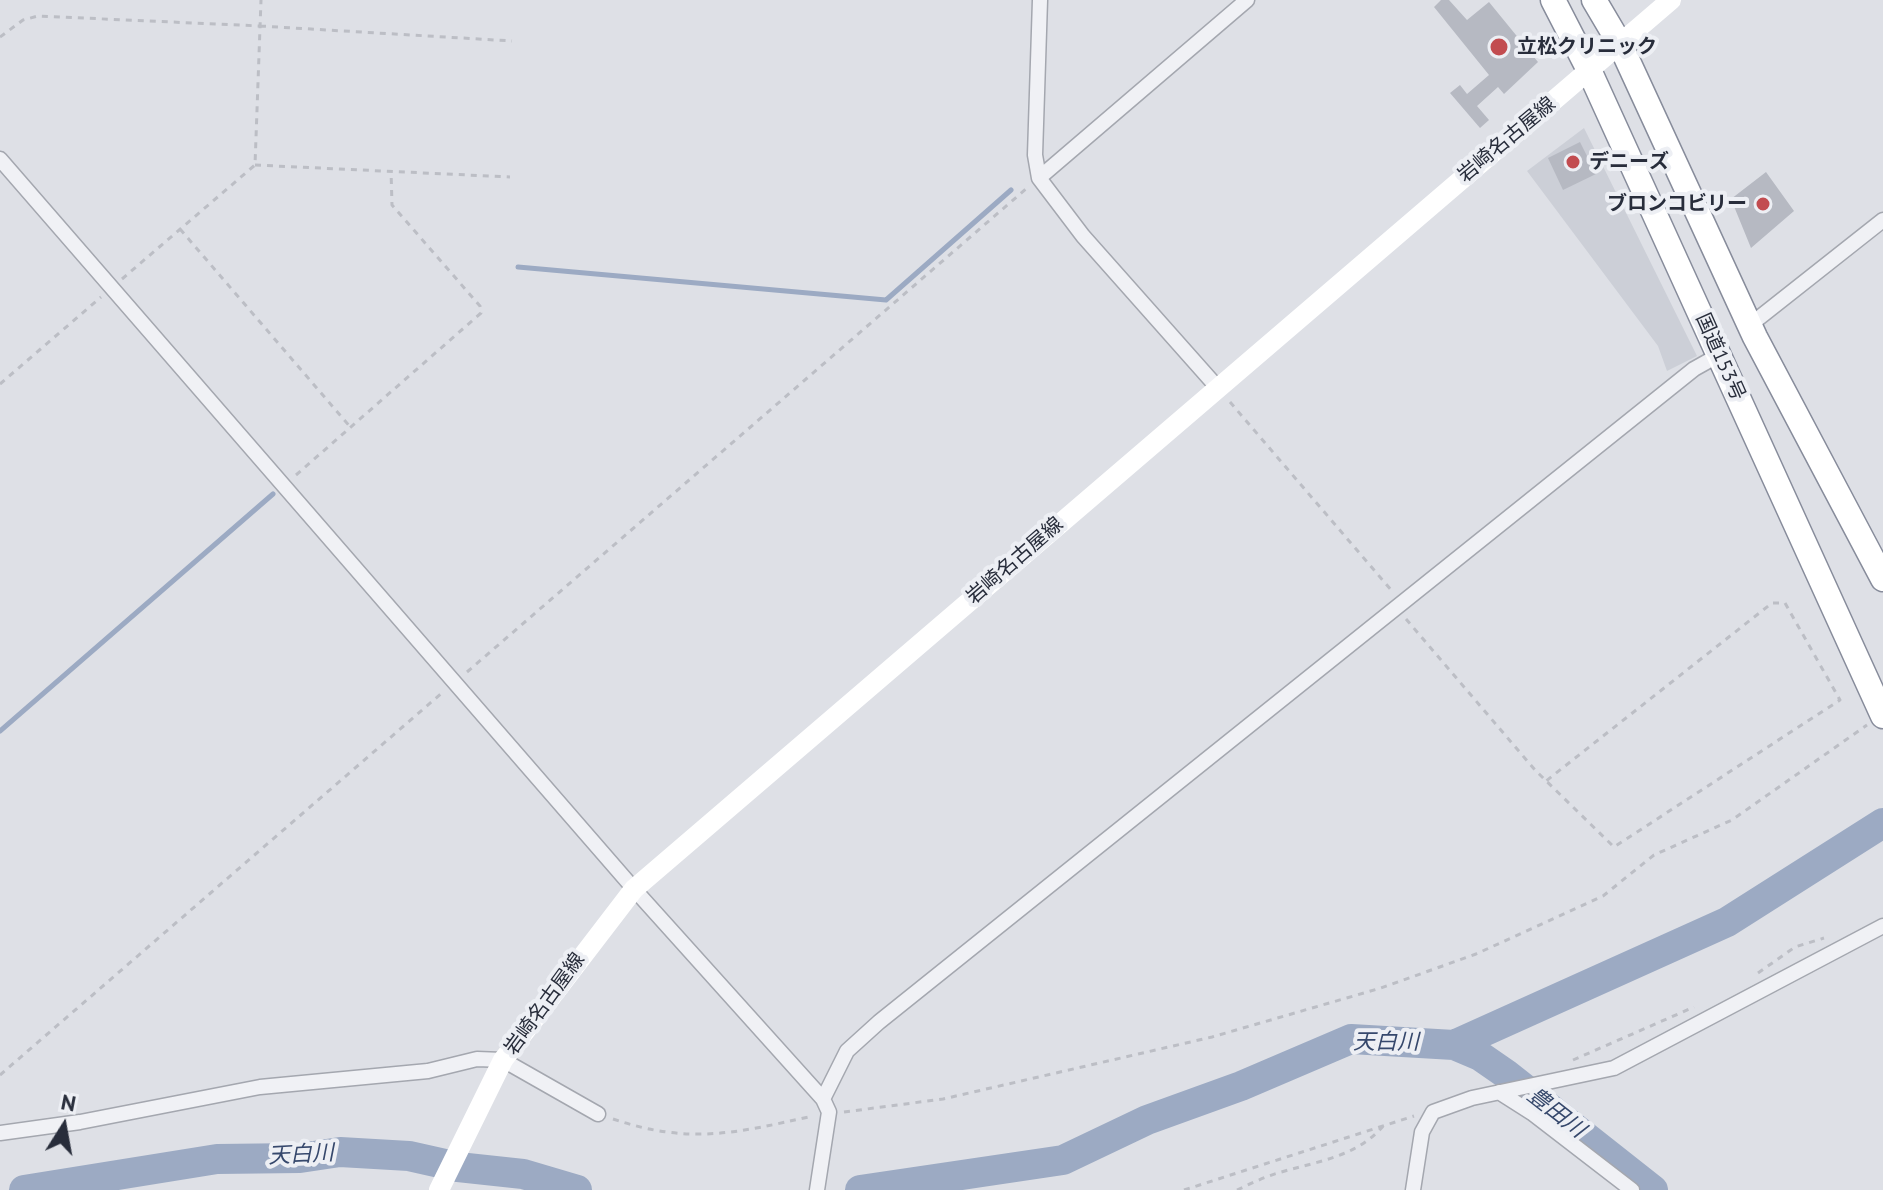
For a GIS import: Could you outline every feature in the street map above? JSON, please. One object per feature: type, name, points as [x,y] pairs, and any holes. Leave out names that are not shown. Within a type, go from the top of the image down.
[{"type":"highway","name":"国道153号","points":[[1553,0],[1589,70],[1883,715]]},
{"type":"highway","name":"国道153号","points":[[1594,0],[1620,44],[1750,325],[1883,579]]},
{"type":"main road","name":"岩崎名古屋線","points":[[439,1190],[503,1060],[634,889],[1671,0]]},
{"type":"street","points":[[1040,0],[1035,155],[1039,178],[1083,236],[1217,387]]},
{"type":"street","points":[[1039,178],[1177,64],[1247,0]]},
{"type":"street","points":[[0,159],[826,1111]]},
{"type":"street","points":[[1750,325],[1883,220]]},
{"type":"street","points":[[817,1190],[826,1111],[847,1051],[1399,604],[1694,369],[1719,355]]},
{"type":"street","points":[[1413,1190],[1422,1132],[1433,1112],[1502,1092],[1614,1068],[1883,926]]},
{"type":"street","points":[[0,1133],[80,1122],[260,1087],[415,1073],[477,1059],[503,1060],[598,1114]]},
{"type":"street","points":[[1502,1092],[1632,1190]]},
{"type":"path","points":[[255,165],[261,0]]},
{"type":"path","points":[[0,37],[23,20],[38,16],[512,41]]},
{"type":"path","points":[[0,384],[255,165],[510,177]]},
{"type":"path","points":[[284,485],[352,429],[481,313],[480,306],[392,205],[391,170]]},
{"type":"path","points":[[0,1075],[1039,178]]},
{"type":"path","points":[[180,229],[352,429]]},
{"type":"path","points":[[1217,387],[1389,587],[1408,622],[1546,781],[1614,847],[1840,700],[1785,603],[1772,603],[1546,781]]},
{"type":"path","points":[[598,1114],[649,1131],[700,1137],[826,1111],[866,1112],[943,1099],[1112,1061],[1301,1013],[1476,954],[1603,896],[1654,855],[1732,820],[1883,715]]},
{"type":"path","points":[[1758,973],[1795,947],[1835,933]]},
{"type":"path","points":[[1566,1062],[1696,1006]]},
{"type":"path","points":[[1184,1190],[1386,1123],[1433,1112]]},
{"type":"path","points":[[1237,1190],[1274,1174],[1342,1156],[1372,1139],[1386,1123]]},
{"type":"shaded area","points":[[1584,128],[1697,356],[1667,371],[1658,346],[1527,171]]},
{"type":"building","points":[[1441,0],[1449,0],[1467,20],[1489,2],[1538,62],[1504,94],[1498,87],[1477,106],[1489,120],[1480,128],[1450,93],[1460,85],[1467,94],[1489,75],[1434,7]]},
{"type":"building","points":[[1580,142],[1596,174],[1563,190],[1548,158]]},
{"type":"building","points":[[1766,172],[1794,211],[1751,248],[1731,199]]},
{"type":"waterway","points":[[518,267],[886,300],[1011,190]]},
{"type":"waterway","points":[[0,731],[273,494]]},
{"type":"waterway","name":"天白川","points":[[860,1190],[1063,1160],[1147,1120],[1241,1086],[1351,1039],[1454,1045],[1727,922],[1883,823]]},
{"type":"waterway","name":"豊田川","points":[[1454,1045],[1480,1056],[1506,1074],[1653,1190]]},
{"type":"waterway","name":"天白川","points":[[24,1190],[217,1159],[300,1158],[340,1152],[409,1156],[458,1167],[523,1174],[577,1190]]},
{"type":"place","name":"立松クリニック","points":[[1499,47]]},
{"type":"place","name":"デニーズ","points":[[1573,162]]},
{"type":"place","name":"ブロンコビリー","points":[[1763,204]]}]
